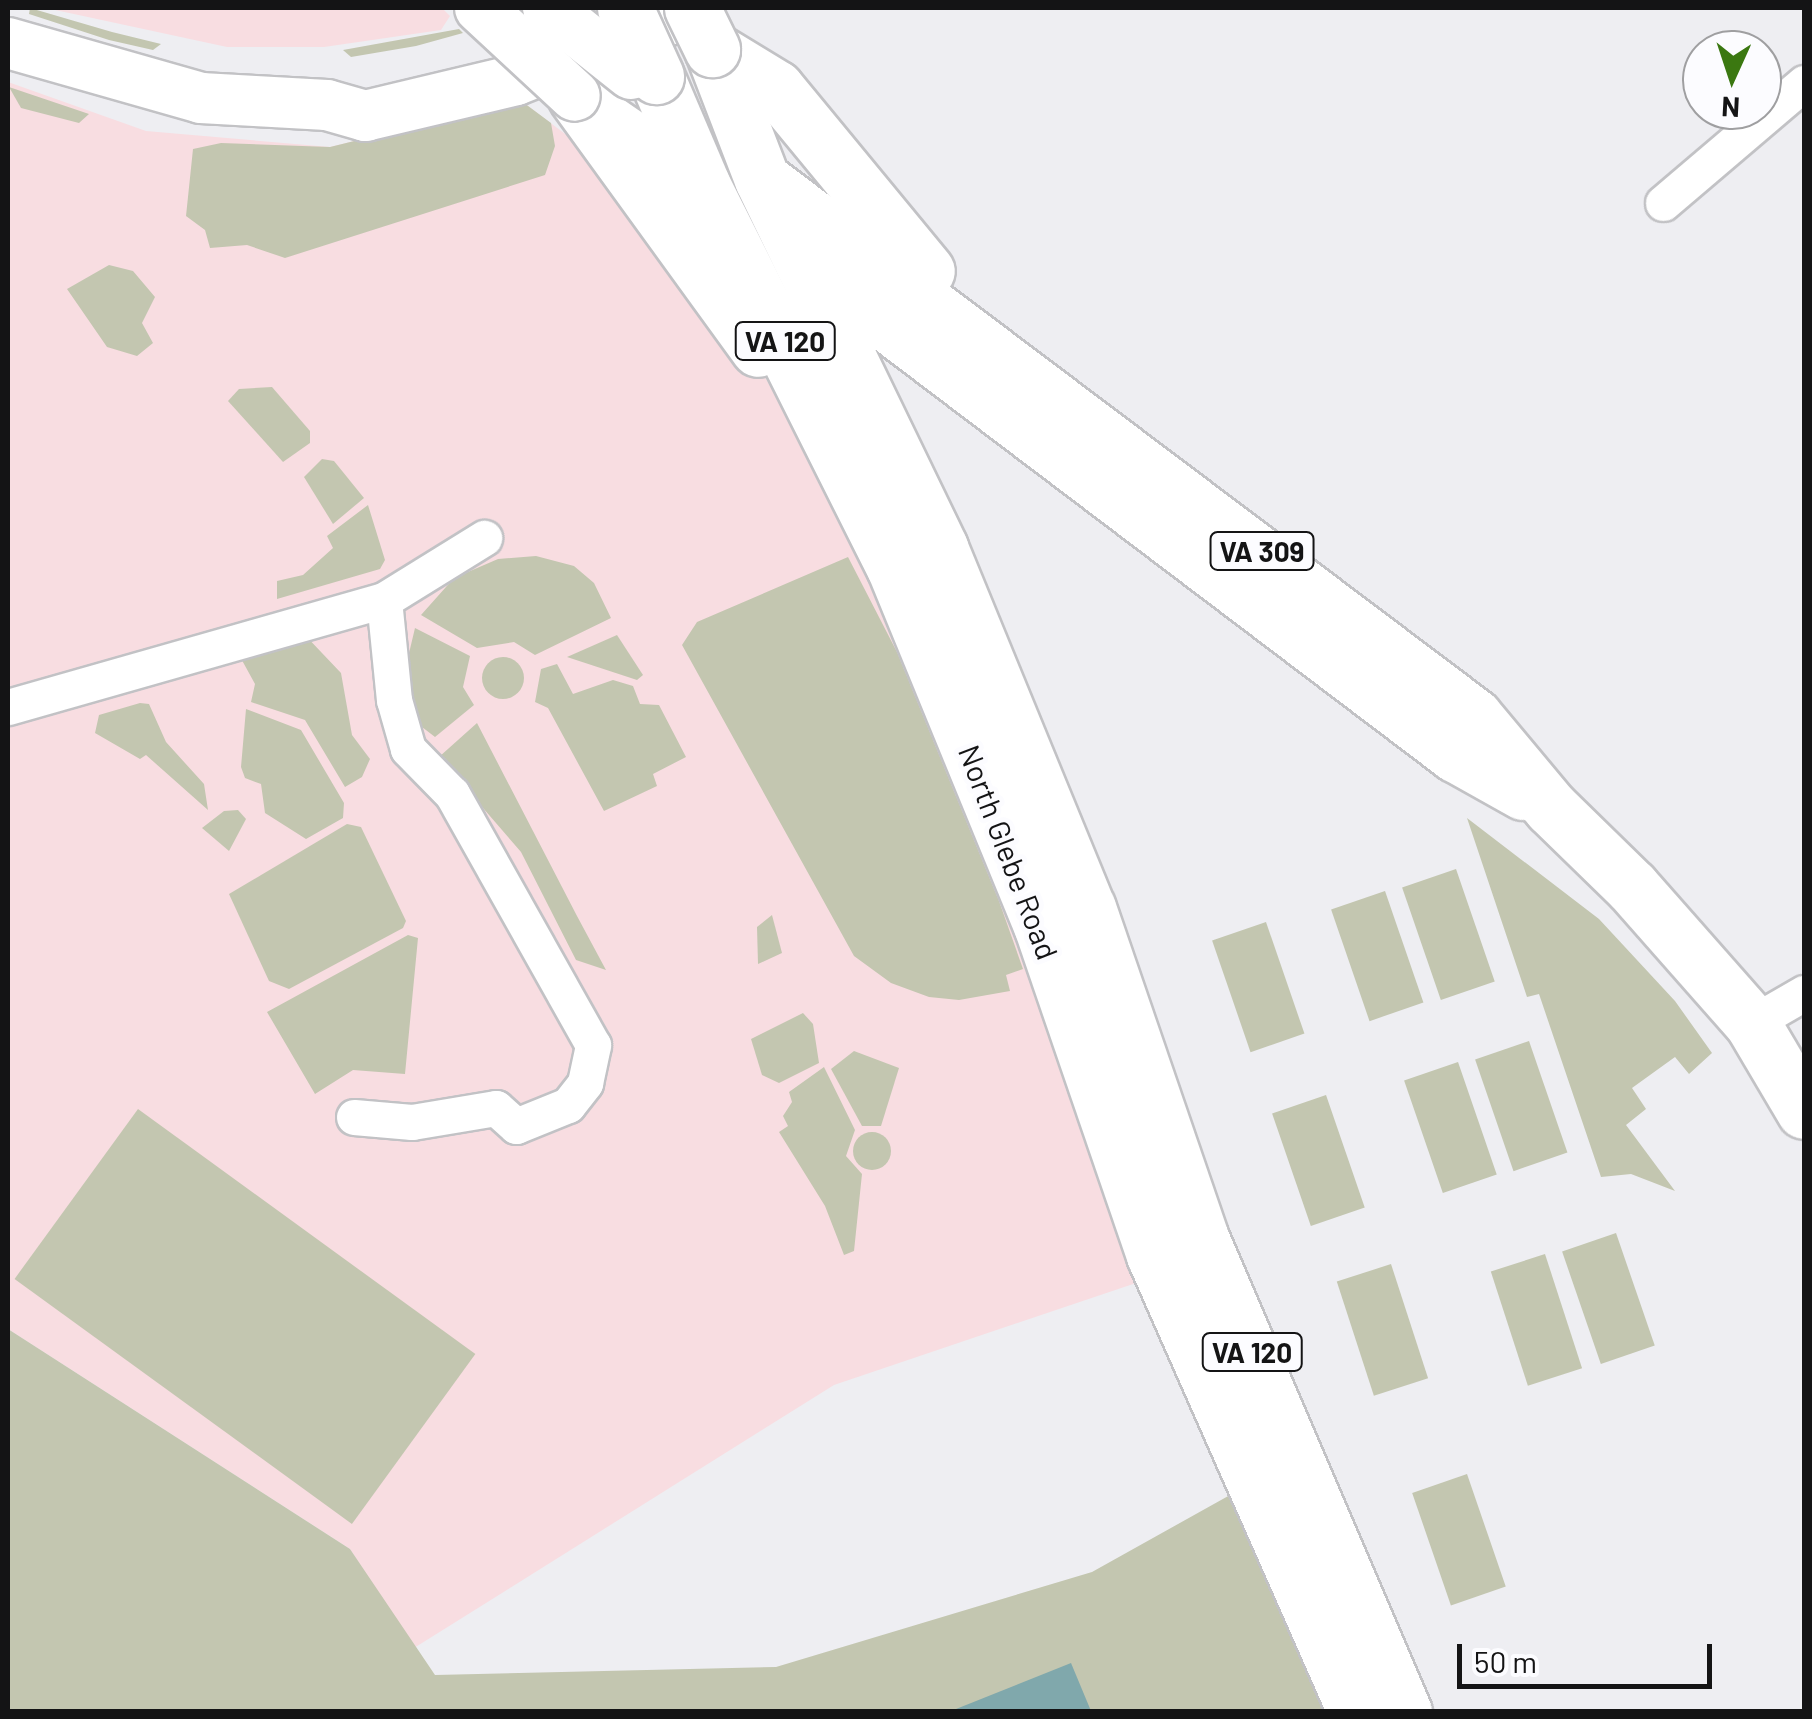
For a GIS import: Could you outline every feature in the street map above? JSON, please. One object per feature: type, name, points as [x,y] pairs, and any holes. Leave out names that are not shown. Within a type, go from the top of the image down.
[{"type":"main road","name":"North Glebe Road","points":[[623,8],[652,84],[831,432],[894,567],[1041,925],[1154,1255],[1356,1712]]},
{"type":"main road","points":[[701,21],[776,88],[928,272],[949,319]]},
{"type":"main road","name":"North Glebe Road","points":[[701,21],[762,179],[948,566],[1088,908],[1200,1236],[1404,1712]]},
{"type":"main road","name":"VA 309","points":[[652,84],[762,179],[1417,669],[1474,716],[1550,808],[1632,887],[1752,1023],[1804,1111]]},
{"type":"main road","points":[[575,96],[780,379],[831,432]]},
{"type":"main road","name":"VA 309","points":[[702,184],[1455,754],[1550,808]]},
{"type":"street","name":"VA 309","points":[[480,8],[575,96],[702,184]]},
{"type":"street","name":"VA 309","points":[[548,8],[652,84]]},
{"type":"street","points":[[327,105],[360,83],[492,55],[623,8]]},
{"type":"street","points":[[8,44],[213,100],[327,105],[365,116],[497,84],[701,21]]},
{"type":"street","points":[[1663,203],[1804,83]]},
{"type":"street","points":[[8,706],[384,600],[484,538]]},
{"type":"street","points":[[354,1117],[412,1122],[496,1108],[516,1126],[568,1106],[585,1082],[592,1045],[452,794],[408,749],[394,700],[384,600]]},
{"type":"street","points":[[1752,1023],[1804,993]]},
{"type":"shaded area","points":[[46,8],[442,8],[450,16],[441,30],[324,47],[227,47]]},
{"type":"shaded area","points":[[8,82],[146,131],[330,147],[520,100],[609,167],[749,351],[824,475],[985,843],[1142,1281],[834,1385],[414,1648],[350,1549],[8,1329]]},
{"type":"green space","points":[[30,8],[161,44],[153,50],[109,40],[29,14]]},
{"type":"green space","points":[[459,29],[463,33],[416,46],[351,57],[343,50]]},
{"type":"green space","points":[[9,87],[89,114],[79,123],[21,108]]},
{"type":"green space","points":[[520,100],[551,123],[555,146],[545,175],[285,258],[247,245],[210,248],[205,230],[186,216],[193,149],[221,143],[330,147]]},
{"type":"green space","points":[[109,265],[133,271],[155,297],[142,323],[153,343],[137,356],[107,347],[67,289]]},
{"type":"green space","points":[[272,387],[310,431],[310,443],[283,462],[228,401],[239,389]]},
{"type":"green space","points":[[322,459],[334,461],[364,498],[333,524],[304,477]]},
{"type":"green space","points":[[368,505],[385,560],[380,569],[277,599],[277,581],[303,575],[333,548],[327,536]]},
{"type":"green space","points":[[536,556],[574,566],[594,583],[611,618],[535,655],[514,642],[477,648],[421,615],[454,578],[498,559]]},
{"type":"green space","points":[[848,557],[897,652],[999,901],[1023,969],[1006,975],[1010,991],[959,1000],[929,997],[891,983],[854,956],[682,645],[697,622]]},
{"type":"green space","points":[[415,628],[470,656],[463,687],[474,705],[435,737],[422,727],[405,670]]},
{"type":"green space","points":[[303,633],[341,673],[352,735],[370,759],[362,777],[345,787],[305,720],[251,702],[255,684],[238,653]]},
{"type":"green space","points":[[617,635],[643,675],[637,680],[567,657]]},
{"type":"green space","points":[[503,657],[518,663],[524,678],[518,693],[503,699],[488,693],[482,678],[488,663]]},
{"type":"green space","points":[[557,664],[573,694],[613,680],[633,686],[640,704],[659,705],[686,757],[653,774],[657,786],[604,811],[548,708],[535,702],[541,669]]},
{"type":"green space","points":[[149,704],[166,742],[204,784],[208,810],[146,755],[140,759],[95,733],[99,715]]},
{"type":"green space","points":[[246,709],[301,730],[344,803],[343,818],[306,839],[265,813],[261,784],[245,778],[241,767]]},
{"type":"green space","points":[[477,723],[606,970],[576,960],[521,852],[439,757]]},
{"type":"green space","points":[[238,810],[246,819],[229,851],[202,828],[224,811]]},
{"type":"green space","points":[[1467,818],[1599,919],[1675,1001],[1712,1053],[1689,1074],[1675,1057],[1632,1088],[1646,1109],[1626,1125],[1675,1191],[1631,1174],[1601,1177],[1539,994],[1527,997]]},
{"type":"green space","points":[[347,824],[361,827],[406,921],[403,928],[289,989],[269,981],[229,894]]},
{"type":"green space","points":[[1456,869],[1495,982],[1441,1000],[1402,888]]},
{"type":"green space","points":[[1385,891],[1423,1003],[1370,1021],[1331,910]]},
{"type":"green space","points":[[772,915],[782,953],[758,964],[757,927]]},
{"type":"green space","points":[[1266,922],[1304,1034],[1251,1052],[1212,941]]},
{"type":"green space","points":[[408,935],[418,938],[405,1074],[353,1070],[315,1094],[267,1012]]},
{"type":"green space","points":[[803,1013],[813,1024],[819,1063],[779,1083],[762,1075],[751,1039]]},
{"type":"green space","points":[[1529,1041],[1567,1153],[1514,1171],[1475,1060]]},
{"type":"green space","points":[[854,1051],[899,1068],[881,1126],[862,1126],[831,1069]]},
{"type":"green space","points":[[1458,1062],[1497,1175],[1443,1193],[1404,1081]]},
{"type":"green space","points":[[824,1067],[855,1130],[846,1156],[862,1174],[854,1251],[844,1255],[825,1206],[779,1132],[788,1126],[783,1116],[792,1102],[789,1092]]},
{"type":"green space","points":[[1326,1095],[1365,1208],[1311,1226],[1272,1114]]},
{"type":"green space","points":[[138,1109],[475,1354],[352,1524],[15,1279]]},
{"type":"green space","points":[[872,1132],[885,1138],[891,1151],[885,1164],[872,1170],[859,1164],[853,1151],[859,1138]]},
{"type":"green space","points":[[1616,1233],[1655,1346],[1601,1364],[1562,1252]]},
{"type":"green space","points":[[1545,1254],[1582,1368],[1528,1386],[1491,1272]]},
{"type":"green space","points":[[1391,1264],[1428,1378],[1374,1396],[1337,1282]]},
{"type":"green space","points":[[8,1329],[350,1549],[435,1675],[776,1667],[1092,1572],[1239,1490],[1331,1711],[8,1711]]},
{"type":"green space","points":[[1467,1474],[1506,1587],[1451,1605],[1412,1493]]},
{"type":"water","points":[[1071,1663],[1091,1711],[951,1711]]}]
